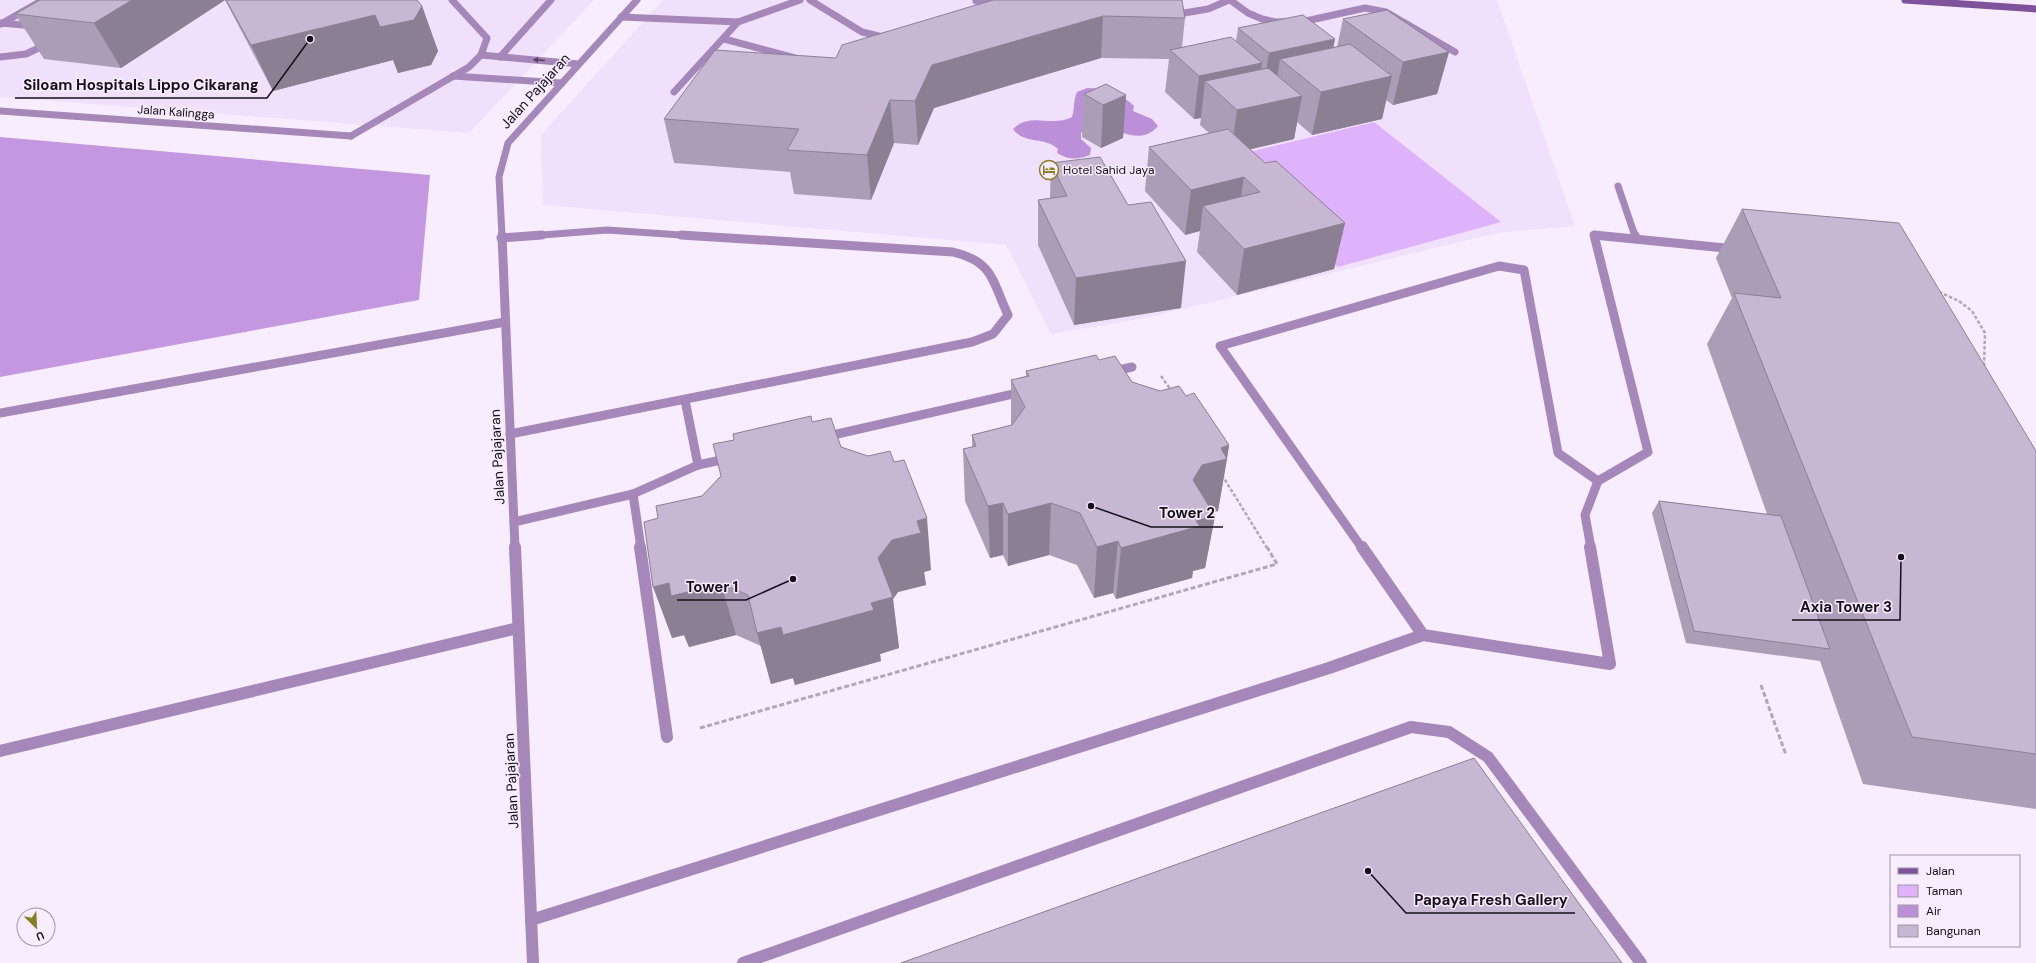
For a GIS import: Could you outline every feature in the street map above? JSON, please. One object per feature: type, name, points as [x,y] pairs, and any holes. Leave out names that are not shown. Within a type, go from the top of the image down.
[{"type":"street","points":[[1,24],[43,0]]},
{"type":"street","points":[[452,0],[487,38],[482,55],[469,67],[453,76]]},
{"type":"street","name":"Jalan Pajajaran","points":[[533,963],[499,177],[508,143],[636,0]]},
{"type":"street","points":[[621,17],[738,22],[800,0]]},
{"type":"street","points":[[810,0],[862,32],[896,40]]},
{"type":"street","points":[[975,0],[994,4],[1001,3]]},
{"type":"street","points":[[975,0],[978,8]]},
{"type":"street","points":[[1161,16],[1208,9],[1230,0],[1247,13],[1266,20],[1292,23],[1366,8],[1375,9],[1386,12],[1455,52]]},
{"type":"street","points":[[1905,0],[2036,9]]},
{"type":"street","points":[[500,57],[550,1]]},
{"type":"street","points":[[674,92],[738,22]]},
{"type":"street","points":[[1,24],[39,26]]},
{"type":"street","points":[[0,57],[22,56],[34,53],[58,37]]},
{"type":"street","points":[[724,39],[804,60]]},
{"type":"street","points":[[482,55],[578,64]]},
{"type":"street","points":[[453,76],[562,83]]},
{"type":"street","name":"Jalan Kalingga","points":[[0,111],[351,136],[453,76]]},
{"type":"street","points":[[1618,186],[1636,239]]},
{"type":"street","points":[[501,238],[607,230],[894,249],[933,249],[968,257],[985,266],[1008,315],[993,334],[972,342],[510,434]]},
{"type":"street","points":[[532,920],[1329,668],[1423,634],[1610,664],[1585,515],[1598,481],[1648,452],[1594,235],[1745,250]]},
{"type":"street","points":[[1423,634],[1220,346],[1499,266],[1524,270],[1558,453],[1598,481]]},
{"type":"street","points":[[0,413],[505,322]]},
{"type":"street","points":[[1101,374],[1132,366]]},
{"type":"street","points":[[814,439],[1031,390]]},
{"type":"street","points":[[685,400],[698,465]]},
{"type":"street","points":[[514,522],[633,494],[698,465],[737,456]]},
{"type":"street","points":[[633,494],[667,737]]},
{"type":"street","points":[[0,751],[518,628]]},
{"type":"street","points":[[743,963],[1411,727],[1449,732],[1488,757],[1641,963]]},
{"type":"path","points":[[1933,291],[1959,301],[1972,311],[1985,333],[1983,372]]},
{"type":"path","points":[[1132,366],[1145,366],[1157,370],[1172,392]]},
{"type":"path","points":[[667,737],[1277,564],[1220,471]]},
{"type":"path","points":[[1761,685],[1786,755]]},
{"type":"shaded area","points":[[0,0],[594,0],[469,133],[0,97]]},
{"type":"shaded area","name":"Hotel Sahid Jaya","points":[[663,0],[1497,0],[1575,226],[1497,233],[1146,318],[1051,334],[1006,245],[543,205],[541,135]]},
{"type":"shaded area","points":[[0,137],[430,175],[419,300],[0,377]]},
{"type":"green space","points":[[1374,122],[1501,222],[1338,267],[1224,158]]},
{"type":"water","points":[[1087,88],[1106,90],[1124,98],[1134,106],[1133,111],[1152,119],[1158,126],[1150,133],[1142,136],[1134,136],[1109,128],[1089,128],[1081,133],[1081,139],[1091,148],[1090,155],[1081,158],[1065,157],[1057,153],[1058,149],[1052,145],[1023,137],[1013,129],[1027,121],[1056,121],[1072,117],[1077,92]]},
{"type":"building","points":[[40,0],[132,0],[94,23],[15,14]]},
{"type":"building","points":[[226,0],[417,0],[422,6],[414,20],[380,27],[375,15],[251,45]]},
{"type":"building","points":[[993,0],[1182,0],[1185,18],[1103,16],[932,65],[915,101],[890,100],[867,155],[787,150],[799,129],[664,119],[715,50],[836,58],[842,45]]},
{"type":"building","points":[[1387,10],[1449,52],[1403,62],[1343,19]]},
{"type":"building","points":[[1303,15],[1335,39],[1269,53],[1238,28]]},
{"type":"building","points":[[1231,37],[1262,63],[1199,76],[1170,50]]},
{"type":"building","points":[[1350,44],[1392,76],[1321,92],[1280,59]]},
{"type":"building","points":[[1268,68],[1302,96],[1237,110],[1205,81]]},
{"type":"building","points":[[1106,84],[1126,95],[1103,105],[1084,94]]},
{"type":"building","points":[[1228,129],[1265,163],[1276,161],[1345,223],[1244,249],[1203,206],[1260,192],[1244,177],[1191,190],[1149,147]]},
{"type":"building","points":[[1100,157],[1128,205],[1151,202],[1186,261],[1076,278],[1038,200],[1067,196],[1051,163]]},
{"type":"building","points":[[1742,209],[1899,223],[2036,451],[2036,754],[1912,737],[1734,293],[1781,298]]},
{"type":"building","points":[[1096,355],[1099,360],[1115,356],[1132,382],[1160,391],[1179,386],[1186,396],[1194,393],[1229,445],[1221,448],[1227,459],[1202,465],[1193,480],[1215,516],[1196,521],[1200,526],[1121,548],[1118,541],[1097,547],[1080,513],[1051,503],[1008,514],[1003,503],[988,506],[963,449],[976,446],[972,435],[1012,425],[1025,407],[1011,380],[1029,376],[1026,371]]},
{"type":"building","points":[[811,416],[812,422],[831,418],[841,447],[868,456],[890,451],[894,462],[904,460],[927,518],[917,521],[921,533],[892,540],[878,558],[893,597],[871,603],[874,610],[783,635],[781,627],[757,633],[748,595],[721,584],[671,596],[669,583],[653,587],[644,522],[658,518],[656,506],[702,496],[721,476],[713,444],[734,440],[733,434]]},
{"type":"building","points":[[1659,501],[1781,516],[1830,649],[1694,631]]},
{"type":"building","points":[[1474,758],[1622,963],[901,963]]},
{"type":"place","name":"Siloam Hospitals Lippo Cikarang","points":[[310,39]]},
{"type":"place","name":"Hotel Sahid Jaya","points":[[1049,170]]},
{"type":"place","name":"Tower 2","points":[[1091,506]]},
{"type":"place","name":"Axia Tower 3","points":[[1901,557]]},
{"type":"place","name":"Tower 1","points":[[793,579]]},
{"type":"place","name":"Papaya Fresh Gallery","points":[[1368,871]]}]
